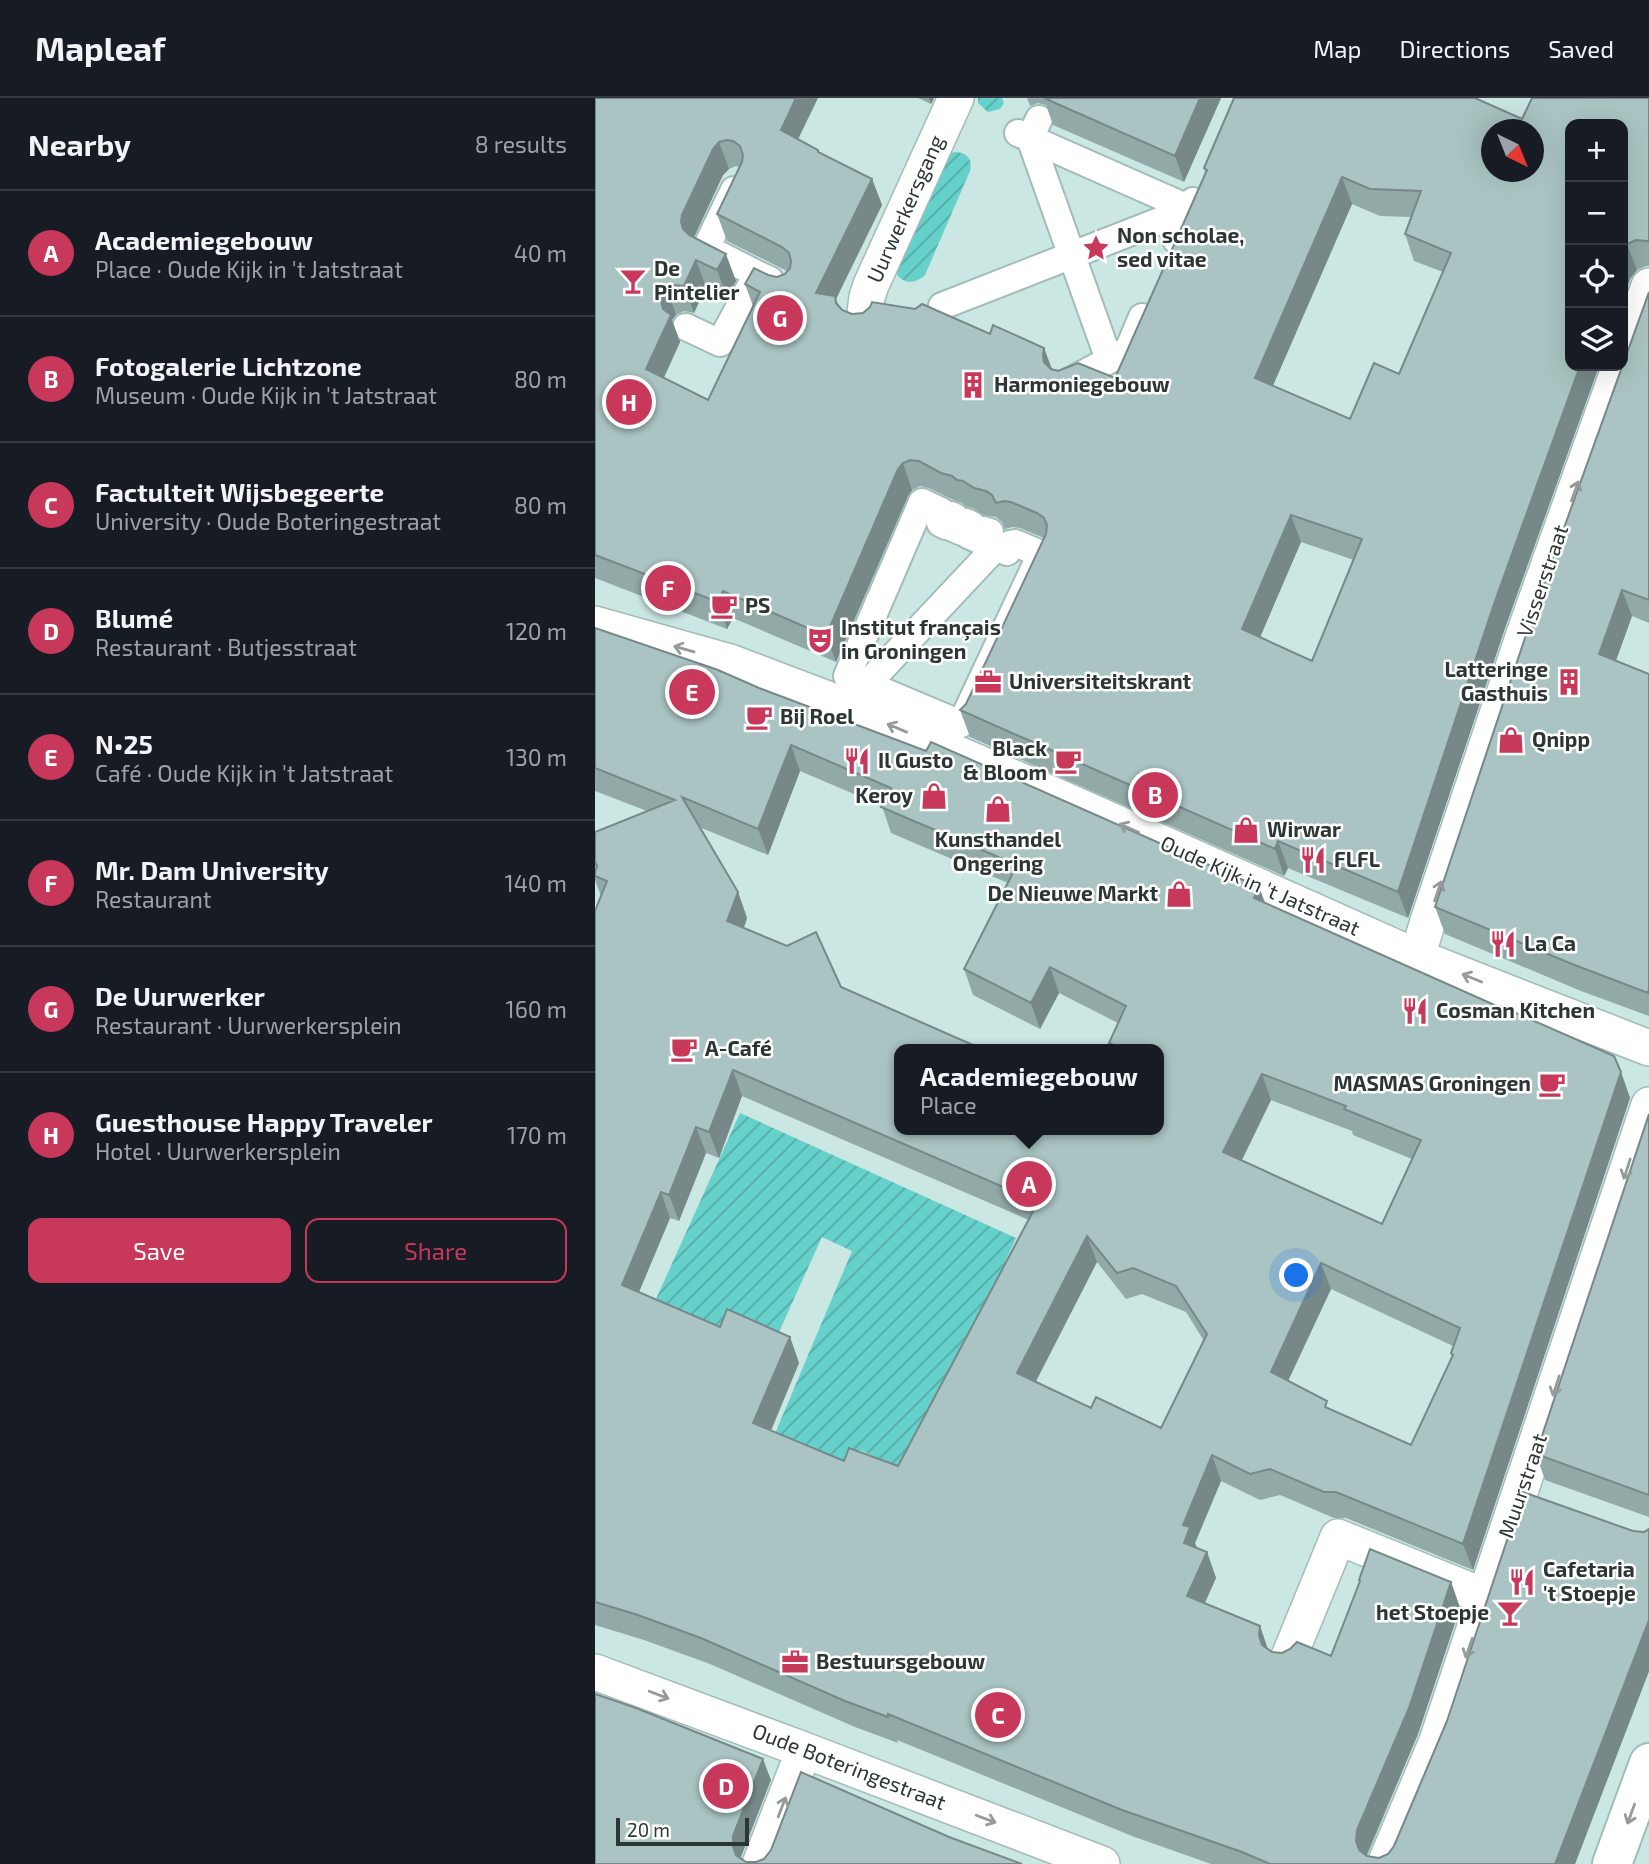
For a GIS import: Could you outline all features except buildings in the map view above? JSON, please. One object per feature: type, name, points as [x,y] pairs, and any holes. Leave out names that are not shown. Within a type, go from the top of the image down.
[{"type":"street","name":"Uurwerkersgang","points":[[864,321],[871,285],[956,98]]},
{"type":"street","points":[[1109,360],[1029,130],[1190,209]]},
{"type":"street","points":[[1168,260],[1206,173]]},
{"type":"street","points":[[737,183],[706,248],[785,288]]},
{"type":"street","points":[[942,306],[1190,209]]},
{"type":"street","points":[[686,327],[720,343],[757,274]]},
{"type":"street","points":[[1628,344],[1649,286]]},
{"type":"street","points":[[1068,382],[1128,350],[1151,298]]},
{"type":"street","name":"Visserstraat","points":[[1417,957],[1524,634],[1618,371]]},
{"type":"street","points":[[922,502],[941,511],[940,514],[943,515],[940,523],[946,526],[951,515],[955,517],[950,527],[962,532],[966,522],[972,525],[968,534],[979,540],[984,530],[990,532],[985,542],[1007,552],[1010,544],[1014,546],[1015,543],[1041,554],[961,724],[856,695],[847,676],[922,502]]},
{"type":"street","points":[[856,695],[996,547]]},
{"type":"street","name":"Oude Kijk in 't Jatstraat","points":[[595,624],[856,695],[1063,799],[1417,957],[1649,1048]]},
{"type":"street","name":"Muurstraat","points":[[1385,1864],[1437,1741],[1486,1597],[1533,1497],[1649,1105]]},
{"type":"street","points":[[1288,1660],[1338,1537],[1486,1597]]},
{"type":"street","name":"Oude Boteringestraat","points":[[595,1672],[1102,1864]]},
{"type":"street","points":[[760,1864],[804,1750]]},
{"type":"street","points":[[1612,1864],[1649,1763]]},
{"type":"shaded area","points":[[978,98],[1002,98],[1004,103],[1000,109],[988,112],[978,103]]},
{"type":"shaded area","points":[[954,152],[968,157],[970,171],[925,275],[913,282],[905,281],[895,272],[948,155]]},
{"type":"shaded area","points":[[740,1113],[1016,1238],[910,1472],[860,1450],[847,1476],[771,1443],[852,1251],[822,1237],[764,1365],[609,1403]]},
{"type":"place","name":"Non scholae, sed vitae","points":[[1096,248]]},
{"type":"place","name":"De Pintelier","points":[[633,281]]},
{"type":"place","name":"De Uurwerker","points":[[780,318]]},
{"type":"place","name":"Harmoniegebouw","points":[[973,385]]},
{"type":"place","name":"Guesthouse Happy Traveler","points":[[629,402]]},
{"type":"place","name":"Mr. Dam University","points":[[668,588]]},
{"type":"place","name":"PS","points":[[724,606]]},
{"type":"place","name":"Institut français in Groningen","points":[[820,640]]},
{"type":"place","name":"Universiteitskrant","points":[[988,682]]},
{"type":"place","name":"Latteringe Gasthuis","points":[[1569,682]]},
{"type":"place","name":"N•25","points":[[692,692]]},
{"type":"place","name":"Bij Roel","points":[[759,717]]},
{"type":"place","name":"Qnipp","points":[[1511,740]]},
{"type":"place","name":"Il Gusto","points":[[857,761]]},
{"type":"place","name":"Black & Bloom","points":[[1068,761]]},
{"type":"place","name":"Fotogalerie Lichtzone","points":[[1155,795]]},
{"type":"place","name":"Keroy","points":[[934,796]]},
{"type":"place","name":"Kunsthandel Ongering","points":[[998,809]]},
{"type":"place","name":"Wirwar","points":[[1246,830]]},
{"type":"place","name":"FLFL","points":[[1313,860]]},
{"type":"place","name":"De Nieuwe Markt","points":[[1179,894]]},
{"type":"place","name":"La Ca","points":[[1503,944]]},
{"type":"place","name":"Cosman Kitchen","points":[[1415,1011]]},
{"type":"place","name":"A-Café","points":[[684,1049]]},
{"type":"place","name":"MASMAS Groningen","points":[[1552,1084]]},
{"type":"place","name":"Academiegebouw","points":[[1029,1184]]},
{"type":"place","name":"Cafetaria 't Stoepje","points":[[1522,1582]]},
{"type":"place","name":"het Stoepje","points":[[1510,1613]]},
{"type":"place","name":"Bestuursgebouw","points":[[795,1662]]},
{"type":"place","name":"Factulteit Wijsbegeerte","points":[[998,1715]]},
{"type":"place","name":"Blumé","points":[[726,1786]]}]
